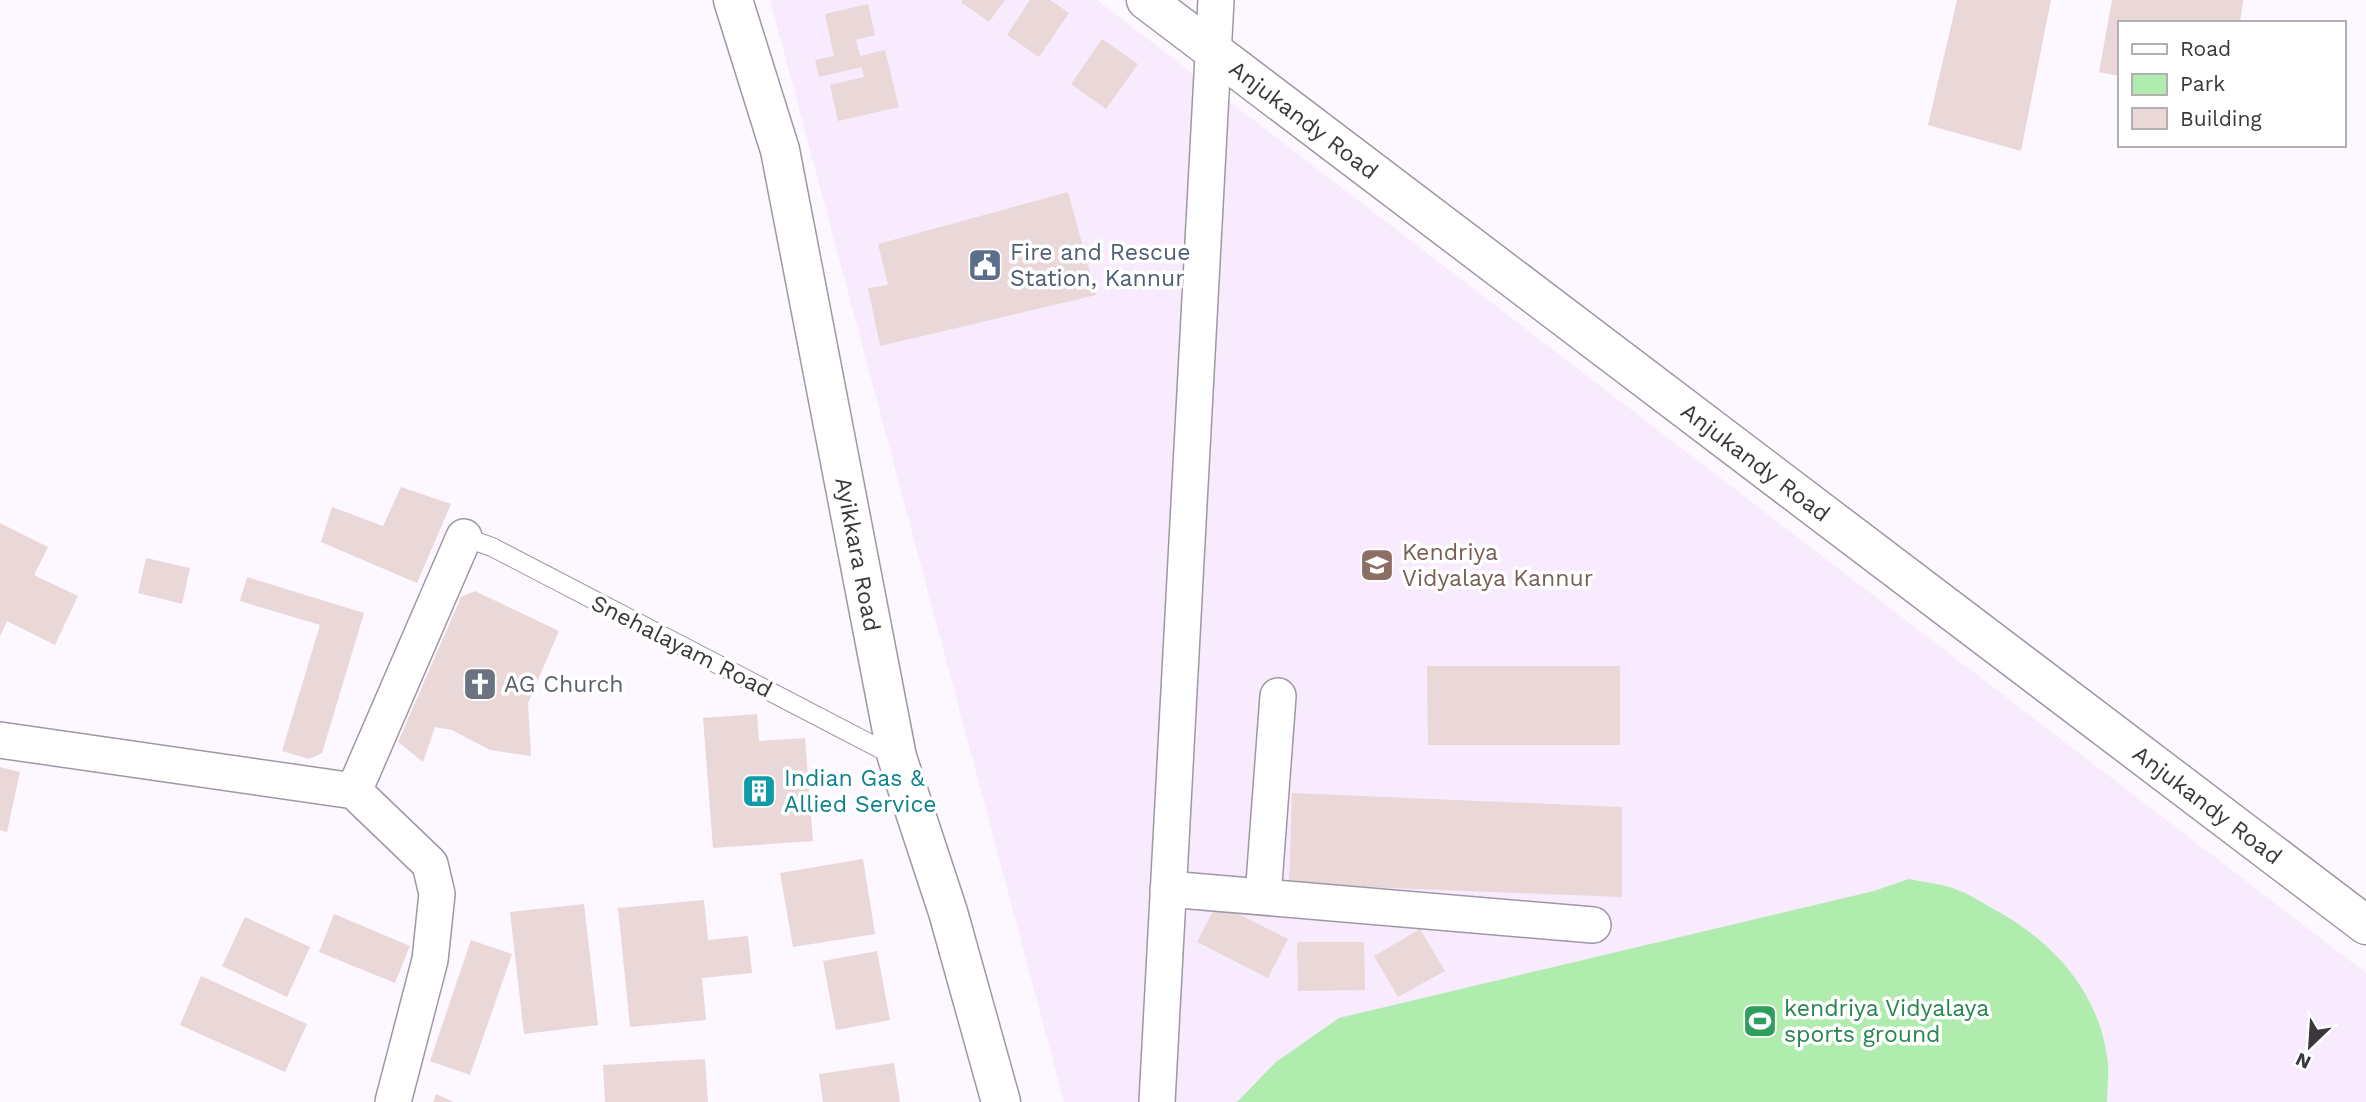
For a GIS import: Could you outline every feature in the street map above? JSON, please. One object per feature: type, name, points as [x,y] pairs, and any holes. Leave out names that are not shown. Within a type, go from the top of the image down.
[{"type":"street","name":"Ayikkara Road","points":[[733,0],[780,150],[897,757],[948,912],[1001,1102]]},
{"type":"street","name":"Anjukandy Road","points":[[1146,0],[2366,925]]},
{"type":"street","points":[[1157,1102],[1216,0]]},
{"type":"street","points":[[354,791],[464,537]]},
{"type":"street","points":[[1263,897],[1278,696]]},
{"type":"street","points":[[0,740],[354,791],[430,864],[437,894],[430,960],[394,1102]]},
{"type":"street","points":[[1168,889],[1593,925]]},
{"type":"lane","name":"Snehalayam Road","points":[[464,537],[492,547],[897,757]]},
{"type":"shaded area","name":"Kendriya Vidyalaya Kannur","points":[[770,0],[1097,0],[2366,973],[2366,1102],[1064,1102]]},
{"type":"green space","name":"kendriya Vidyalaya sports ground","points":[[1909,879],[1952,888],[1980,901],[2033,935],[2069,970],[2084,991],[2103,1038],[2108,1064],[2107,1102],[1237,1102],[1276,1062],[1339,1018],[1874,891]]},
{"type":"building","points":[[1005,0],[989,22],[961,2]]},
{"type":"building","points":[[1030,0],[1050,0],[1069,13],[1039,57],[1007,35]]},
{"type":"building","points":[[1957,0],[2051,0],[2021,151],[1928,125]]},
{"type":"building","points":[[2112,0],[2243,0],[2240,21],[2118,21],[2118,76],[2099,72]]},
{"type":"building","points":[[868,4],[875,35],[856,40],[860,56],[885,50],[899,107],[838,121],[830,85],[864,77],[862,67],[819,77],[815,60],[834,56],[825,14]]},
{"type":"building","points":[[1102,39],[1138,64],[1106,109],[1071,84]]},
{"type":"building","name":"Fire and Rescue Station, Kannur","points":[[1068,192],[1096,295],[880,346],[868,288],[888,285],[878,244]]},
{"type":"building","points":[[401,487],[451,504],[417,583],[321,542],[332,507],[383,526]]},
{"type":"building","points":[[0,523],[48,547],[34,575],[78,596],[55,645],[7,621],[0,636]]},
{"type":"building","points":[[146,558],[190,568],[182,604],[138,593]]},
{"type":"building","points":[[247,577],[364,613],[322,753],[309,759],[282,751],[320,625],[240,601]]},
{"type":"building","name":"AG Church","points":[[475,591],[559,631],[528,703],[531,756],[490,750],[452,730],[435,727],[423,762],[398,742],[461,597]]},
{"type":"building","points":[[1427,666],[1620,666],[1620,745],[1428,745]]},
{"type":"building","name":"Indian Gas & Allied Service","points":[[757,714],[759,741],[805,738],[813,841],[713,848],[703,718]]},
{"type":"building","points":[[0,767],[20,772],[7,832],[0,830]]},
{"type":"building","points":[[1292,793],[1622,807],[1622,897],[1289,884]]},
{"type":"building","points":[[863,859],[875,934],[793,947],[780,873]]},
{"type":"building","points":[[704,900],[708,940],[748,936],[752,973],[702,978],[706,1020],[630,1027],[618,908]]},
{"type":"building","points":[[1217,903],[1288,939],[1268,978],[1197,942]]},
{"type":"building","points":[[584,904],[598,1025],[524,1034],[510,912]]},
{"type":"building","points":[[334,914],[410,946],[395,983],[319,952]]},
{"type":"building","points":[[245,917],[310,947],[287,997],[222,966]]},
{"type":"building","points":[[1420,929],[1445,971],[1398,997],[1374,956]]},
{"type":"building","points":[[471,940],[512,954],[470,1075],[430,1061]]},
{"type":"building","points":[[1297,942],[1364,942],[1365,990],[1298,991]]},
{"type":"building","points":[[877,951],[890,1020],[836,1030],[823,961]]},
{"type":"building","points":[[201,976],[307,1024],[285,1072],[180,1025]]},
{"type":"building","points":[[705,1059],[708,1102],[605,1102],[603,1065]]},
{"type":"building","points":[[894,1063],[900,1102],[823,1102],[819,1074]]},
{"type":"building","points":[[436,1094],[454,1102],[433,1102]]},
{"type":"place","name":"Fire and Rescue Station, Kannur","points":[[985,265]]},
{"type":"place","name":"Kendriya Vidyalaya Kannur","points":[[1377,565]]},
{"type":"place","name":"AG Church","points":[[480,684]]},
{"type":"place","name":"Indian Gas & Allied Service","points":[[759,791]]},
{"type":"place","name":"kendriya Vidyalaya sports ground","points":[[1760,1021]]}]
